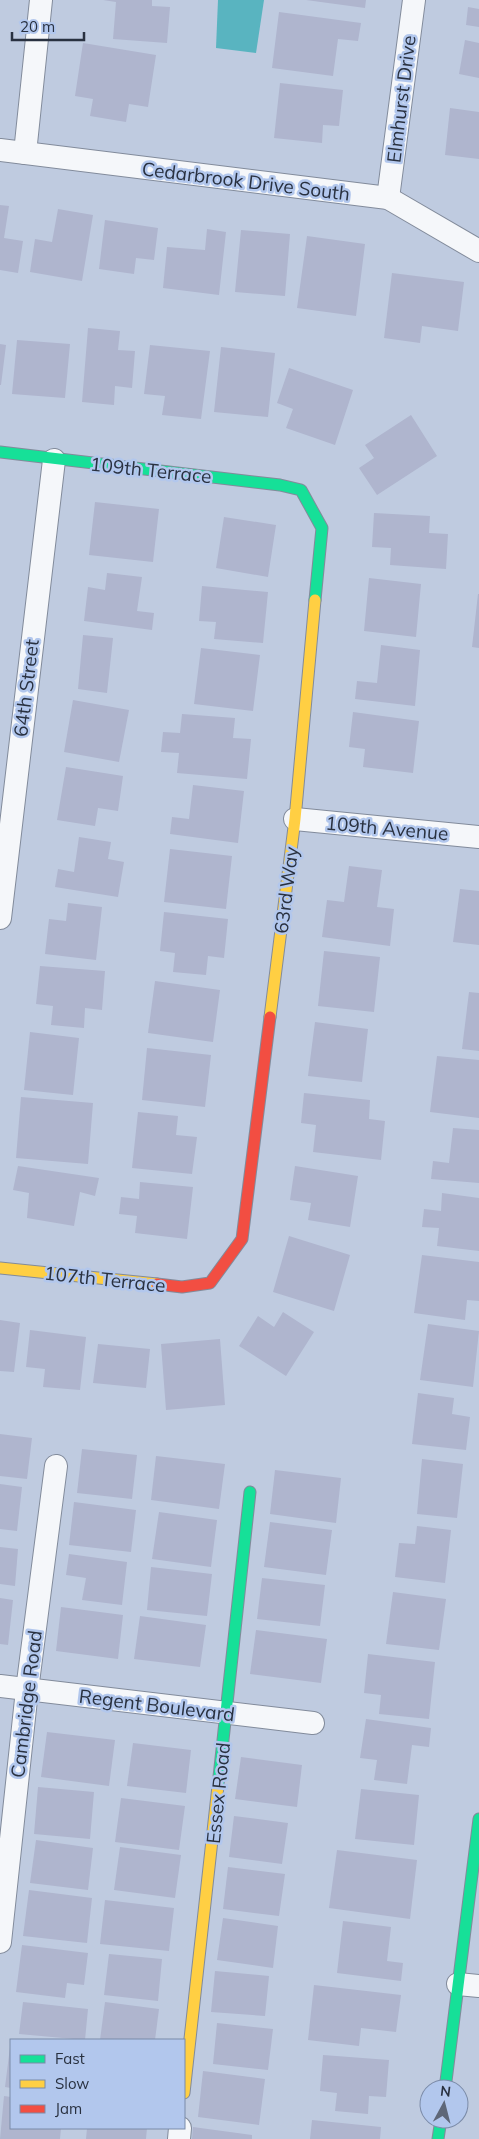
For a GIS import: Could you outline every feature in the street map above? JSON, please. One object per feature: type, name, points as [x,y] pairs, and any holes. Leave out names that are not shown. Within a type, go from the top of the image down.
[{"type":"street","points":[[25,153],[40,0]]},
{"type":"street","name":"Elmhurst Drive","points":[[388,198],[414,0]]},
{"type":"street","name":"Cedarbrook Drive South","points":[[0,150],[388,198],[479,251]]},
{"type":"street","name":"109th Terrace","points":[[0,452],[54,460],[280,485],[301,490]]},
{"type":"street","name":"64th Street","points":[[0,918],[10,744],[54,460]]},
{"type":"street","name":"63rd Way","points":[[210,1283],[242,1238],[296,819],[322,528],[301,490]]},
{"type":"street","name":"109th Avenue","points":[[296,819],[479,837]]},
{"type":"street","name":"107th Terrace","points":[[0,1268],[182,1287],[210,1283]]},
{"type":"street","name":"Cambridge Road","points":[[0,1942],[27,1690],[56,1466]]},
{"type":"street","name":"Essex Road","points":[[185,2084],[250,1492]]},
{"type":"street","name":"Regent Boulevard","points":[[0,1686],[313,1723]]},
{"type":"street","points":[[446,2079],[468,1985],[479,1819]]},
{"type":"water","points":[[218,0],[264,0],[256,53],[216,48]]},
{"type":"building","points":[[103,0],[152,0],[152,6],[170,7],[167,43],[113,39],[116,2]]},
{"type":"building","points":[[306,0],[366,0],[365,8]]},
{"type":"building","points":[[468,7],[479,9],[479,27],[466,25]]},
{"type":"building","points":[[279,12],[361,23],[358,41],[338,39],[333,76],[272,68]]},
{"type":"building","points":[[465,40],[479,43],[479,78],[459,74]]},
{"type":"building","points":[[83,43],[156,55],[148,107],[129,104],[126,122],[90,116],[93,99],[75,96]]},
{"type":"building","points":[[280,83],[343,90],[339,126],[323,125],[322,143],[274,138]]},
{"type":"building","points":[[450,108],[479,112],[479,159],[445,155]]},
{"type":"building","points":[[0,205],[9,206],[4,238],[23,241],[18,273],[0,270]]},
{"type":"building","points":[[58,209],[93,215],[82,281],[30,272],[35,239],[52,242]]},
{"type":"building","points":[[105,220],[158,228],[154,260],[136,258],[134,274],[99,269]]},
{"type":"building","points":[[207,229],[226,232],[219,295],[163,288],[167,247],[205,250]]},
{"type":"building","points":[[241,230],[290,234],[285,296],[235,292]]},
{"type":"building","points":[[307,236],[365,244],[356,316],[297,308]]},
{"type":"building","points":[[392,273],[464,282],[458,331],[422,326],[420,343],[384,338]]},
{"type":"building","points":[[88,328],[120,331],[118,350],[135,351],[132,388],[115,386],[114,405],[82,402]]},
{"type":"building","points":[[17,340],[70,344],[65,398],[12,394]]},
{"type":"building","points":[[0,344],[6,345],[1,385],[0,385]]},
{"type":"building","points":[[150,345],[210,351],[201,419],[162,415],[165,396],[144,394]]},
{"type":"building","points":[[221,347],[275,353],[268,417],[214,412]]},
{"type":"building","points":[[289,368],[353,390],[335,445],[286,428],[293,409],[277,403]]},
{"type":"building","points":[[411,415],[437,456],[377,495],[359,468],[374,458],[365,445]]},
{"type":"building","points":[[95,502],[159,509],[153,562],[89,555]]},
{"type":"building","points":[[374,513],[430,516],[429,533],[448,534],[446,569],[390,565],[391,548],[372,547]]},
{"type":"building","points":[[224,517],[276,525],[268,577],[216,568]]},
{"type":"building","points":[[107,573],[142,577],[137,611],[154,613],[152,630],[84,621],[88,587],[105,590]]},
{"type":"building","points":[[369,578],[421,584],[416,637],[364,631]]},
{"type":"building","points":[[202,586],[268,592],[263,643],[214,639],[216,622],[199,621]]},
{"type":"building","points":[[479,594],[479,648],[472,647]]},
{"type":"building","points":[[83,635],[113,638],[107,693],[78,689]]},
{"type":"building","points":[[381,645],[420,650],[415,706],[355,699],[357,681],[377,683]]},
{"type":"building","points":[[201,648],[260,655],[253,711],[194,704]]},
{"type":"building","points":[[73,700],[129,710],[119,762],[64,752]]},
{"type":"building","points":[[353,712],[419,721],[413,773],[363,767],[365,749],[349,747]]},
{"type":"building","points":[[182,714],[235,718],[233,738],[251,739],[247,779],[177,773],[179,753],[161,752],[163,732],[180,733]]},
{"type":"building","points":[[66,767],[123,776],[118,811],[98,808],[95,826],[57,820]]},
{"type":"building","points":[[193,785],[244,791],[238,843],[170,834],[172,817],[189,819]]},
{"type":"building","points":[[79,837],[111,842],[108,859],[124,862],[118,897],[55,887],[58,869],[74,872]]},
{"type":"building","points":[[170,849],[232,856],[226,909],[164,902]]},
{"type":"building","points":[[349,866],[382,870],[377,907],[394,909],[390,946],[322,937],[327,900],[344,902]]},
{"type":"building","points":[[460,889],[479,891],[479,945],[453,942]]},
{"type":"building","points":[[68,903],[102,907],[96,960],[45,954],[49,919],[66,921]]},
{"type":"building","points":[[164,912],[228,919],[224,958],[208,956],[206,975],[173,972],[175,953],[160,951]]},
{"type":"building","points":[[324,951],[380,957],[374,1012],[318,1006]]},
{"type":"building","points":[[40,966],[105,971],[102,1010],[85,1008],[84,1028],[51,1025],[53,1006],[36,1004]]},
{"type":"building","points":[[155,981],[220,990],[213,1042],[148,1033]]},
{"type":"building","points":[[469,992],[479,993],[479,1051],[462,1049]]},
{"type":"building","points":[[315,1022],[368,1029],[362,1082],[308,1076]]},
{"type":"building","points":[[30,1032],[79,1038],[73,1095],[24,1090]]},
{"type":"building","points":[[147,1048],[211,1055],[205,1107],[142,1100]]},
{"type":"building","points":[[437,1056],[479,1060],[479,1118],[430,1112]]},
{"type":"building","points":[[304,1093],[370,1100],[369,1119],[385,1121],[381,1160],[313,1152],[316,1125],[301,1123]]},
{"type":"building","points":[[21,1097],[93,1103],[88,1164],[16,1158]]},
{"type":"building","points":[[138,1112],[178,1116],[176,1135],[197,1137],[192,1174],[132,1168]]},
{"type":"building","points":[[453,1128],[479,1130],[479,1183],[431,1179],[433,1161],[449,1163]]},
{"type":"building","points":[[18,1166],[99,1178],[95,1196],[80,1192],[74,1226],[27,1218],[29,1193],[13,1190]]},
{"type":"building","points":[[295,1166],[358,1176],[350,1227],[308,1220],[311,1203],[290,1200]]},
{"type":"building","points":[[140,1182],[193,1187],[187,1239],[135,1233],[137,1216],[119,1214],[121,1197],[139,1199]]},
{"type":"building","points":[[442,1193],[479,1198],[479,1251],[437,1246],[439,1228],[422,1227],[424,1209],[441,1211]]},
{"type":"building","points":[[289,1236],[350,1255],[334,1311],[273,1292]]},
{"type":"building","points":[[422,1255],[479,1262],[479,1301],[467,1300],[465,1320],[414,1313]]},
{"type":"building","points":[[283,1312],[314,1332],[286,1376],[239,1346],[258,1316],[274,1327]]},
{"type":"building","points":[[0,1320],[20,1323],[14,1372],[0,1371]]},
{"type":"building","points":[[428,1324],[479,1331],[473,1387],[420,1380]]},
{"type":"building","points":[[30,1330],[86,1337],[80,1390],[43,1387],[45,1369],[26,1367]]},
{"type":"building","points":[[220,1339],[225,1405],[166,1410],[161,1344]]},
{"type":"building","points":[[98,1344],[150,1349],[146,1388],[93,1383]]},
{"type":"building","points":[[418,1393],[454,1398],[452,1414],[470,1417],[466,1450],[412,1444]]},
{"type":"building","points":[[0,1434],[32,1438],[27,1479],[0,1476]]},
{"type":"building","points":[[82,1449],[137,1455],[132,1499],[77,1493]]},
{"type":"building","points":[[156,1456],[225,1464],[219,1509],[151,1500]]},
{"type":"building","points":[[422,1459],[463,1464],[457,1518],[417,1514]]},
{"type":"building","points":[[275,1470],[341,1478],[336,1523],[270,1514]]},
{"type":"building","points":[[0,1484],[22,1487],[17,1531],[0,1529]]},
{"type":"building","points":[[74,1502],[136,1510],[131,1552],[69,1545]]},
{"type":"building","points":[[159,1512],[217,1520],[211,1567],[152,1559]]},
{"type":"building","points":[[270,1522],[332,1530],[326,1575],[264,1567]]},
{"type":"building","points":[[417,1526],[451,1530],[445,1583],[395,1577],[399,1543],[415,1544]]},
{"type":"building","points":[[0,1547],[18,1549],[15,1586],[0,1584]]},
{"type":"building","points":[[69,1554],[127,1562],[122,1605],[82,1600],[86,1578],[66,1575]]},
{"type":"building","points":[[151,1567],[212,1574],[207,1616],[147,1610]]},
{"type":"building","points":[[262,1578],[325,1585],[320,1626],[257,1619]]},
{"type":"building","points":[[393,1592],[446,1599],[439,1650],[386,1644]]},
{"type":"building","points":[[0,1598],[13,1600],[8,1645],[0,1644]]},
{"type":"building","points":[[61,1607],[123,1615],[118,1659],[56,1651]]},
{"type":"building","points":[[140,1616],[206,1625],[200,1667],[134,1659]]},
{"type":"building","points":[[256,1630],[327,1639],[321,1683],[250,1674]]},
{"type":"building","points":[[368,1654],[435,1662],[429,1719],[379,1714],[381,1695],[364,1693]]},
{"type":"building","points":[[366,1719],[431,1728],[429,1747],[412,1745],[407,1784],[374,1780],[377,1760],[360,1758]]},
{"type":"building","points":[[47,1732],[115,1740],[109,1786],[41,1777]]},
{"type":"building","points":[[133,1743],[191,1750],[186,1793],[127,1786]]},
{"type":"building","points":[[241,1757],[302,1765],[297,1807],[235,1799]]},
{"type":"building","points":[[38,1787],[94,1792],[90,1839],[34,1834]]},
{"type":"building","points":[[361,1789],[419,1795],[414,1845],[355,1839]]},
{"type":"building","points":[[121,1798],[185,1806],[179,1850],[115,1842]]},
{"type":"building","points":[[234,1816],[288,1823],[282,1864],[229,1857]]},
{"type":"building","points":[[36,1840],[93,1848],[88,1890],[30,1883]]},
{"type":"building","points":[[120,1847],[181,1855],[175,1898],[114,1890]]},
{"type":"building","points":[[337,1850],[417,1860],[410,1919],[329,1908]]},
{"type":"building","points":[[228,1867],[285,1874],[279,1916],[223,1909]]},
{"type":"building","points":[[29,1890],[92,1898],[87,1943],[23,1936]]},
{"type":"building","points":[[105,1900],[174,1908],[169,1951],[100,1944]]},
{"type":"building","points":[[223,1918],[278,1926],[273,1968],[217,1960]]},
{"type":"building","points":[[343,1921],[391,1927],[387,1961],[403,1963],[401,1981],[337,1973]]},
{"type":"building","points":[[22,1945],[88,1953],[84,1985],[67,1983],[65,1998],[16,1992]]},
{"type":"building","points":[[109,1954],[162,1959],[158,2001],[104,1995]]},
{"type":"building","points":[[215,1971],[269,1976],[265,2016],[211,2012]]},
{"type":"building","points":[[314,1985],[401,1995],[396,2032],[361,2028],[359,2046],[308,2040]]},
{"type":"building","points":[[23,2002],[88,2009],[85,2039],[19,2034]]},
{"type":"building","points":[[105,2002],[159,2009],[155,2039],[100,2039]]},
{"type":"building","points":[[217,2023],[273,2029],[268,2070],[213,2064]]},
{"type":"building","points":[[10,2047],[10,2088],[5,2087]]},
{"type":"building","points":[[323,2055],[389,2060],[386,2097],[369,2096],[368,2114],[335,2111],[337,2093],[320,2091]]},
{"type":"building","points":[[203,2071],[265,2079],[259,2125],[198,2117]]},
{"type":"building","points":[[4,2096],[10,2097],[10,2129],[61,2129],[60,2139],[0,2139]]},
{"type":"building","points":[[312,2120],[381,2127],[380,2139],[310,2139]]},
{"type":"building","points":[[193,2127],[252,2135],[252,2139],[192,2139]]},
{"type":"building","points":[[87,2129],[147,2129],[146,2139],[86,2139]]},
{"type":"traffic: fast","points":[[0,452],[280,485],[301,490],[322,528],[315,600]]},
{"type":"traffic: fast","points":[[218,1786],[250,1492]]},
{"type":"traffic: fast","points":[[446,2079],[479,1819]]},
{"type":"traffic: fast","points":[[438,2139],[440,2129]]},
{"type":"traffic: slow","points":[[270,1017],[295,819],[315,600]]},
{"type":"traffic: slow","points":[[0,1268],[157,1284]]},
{"type":"traffic: slow","points":[[185,2084],[218,1786]]},
{"type":"traffic: jam","points":[[157,1284],[182,1287],[210,1283],[242,1239],[270,1017]]}]
